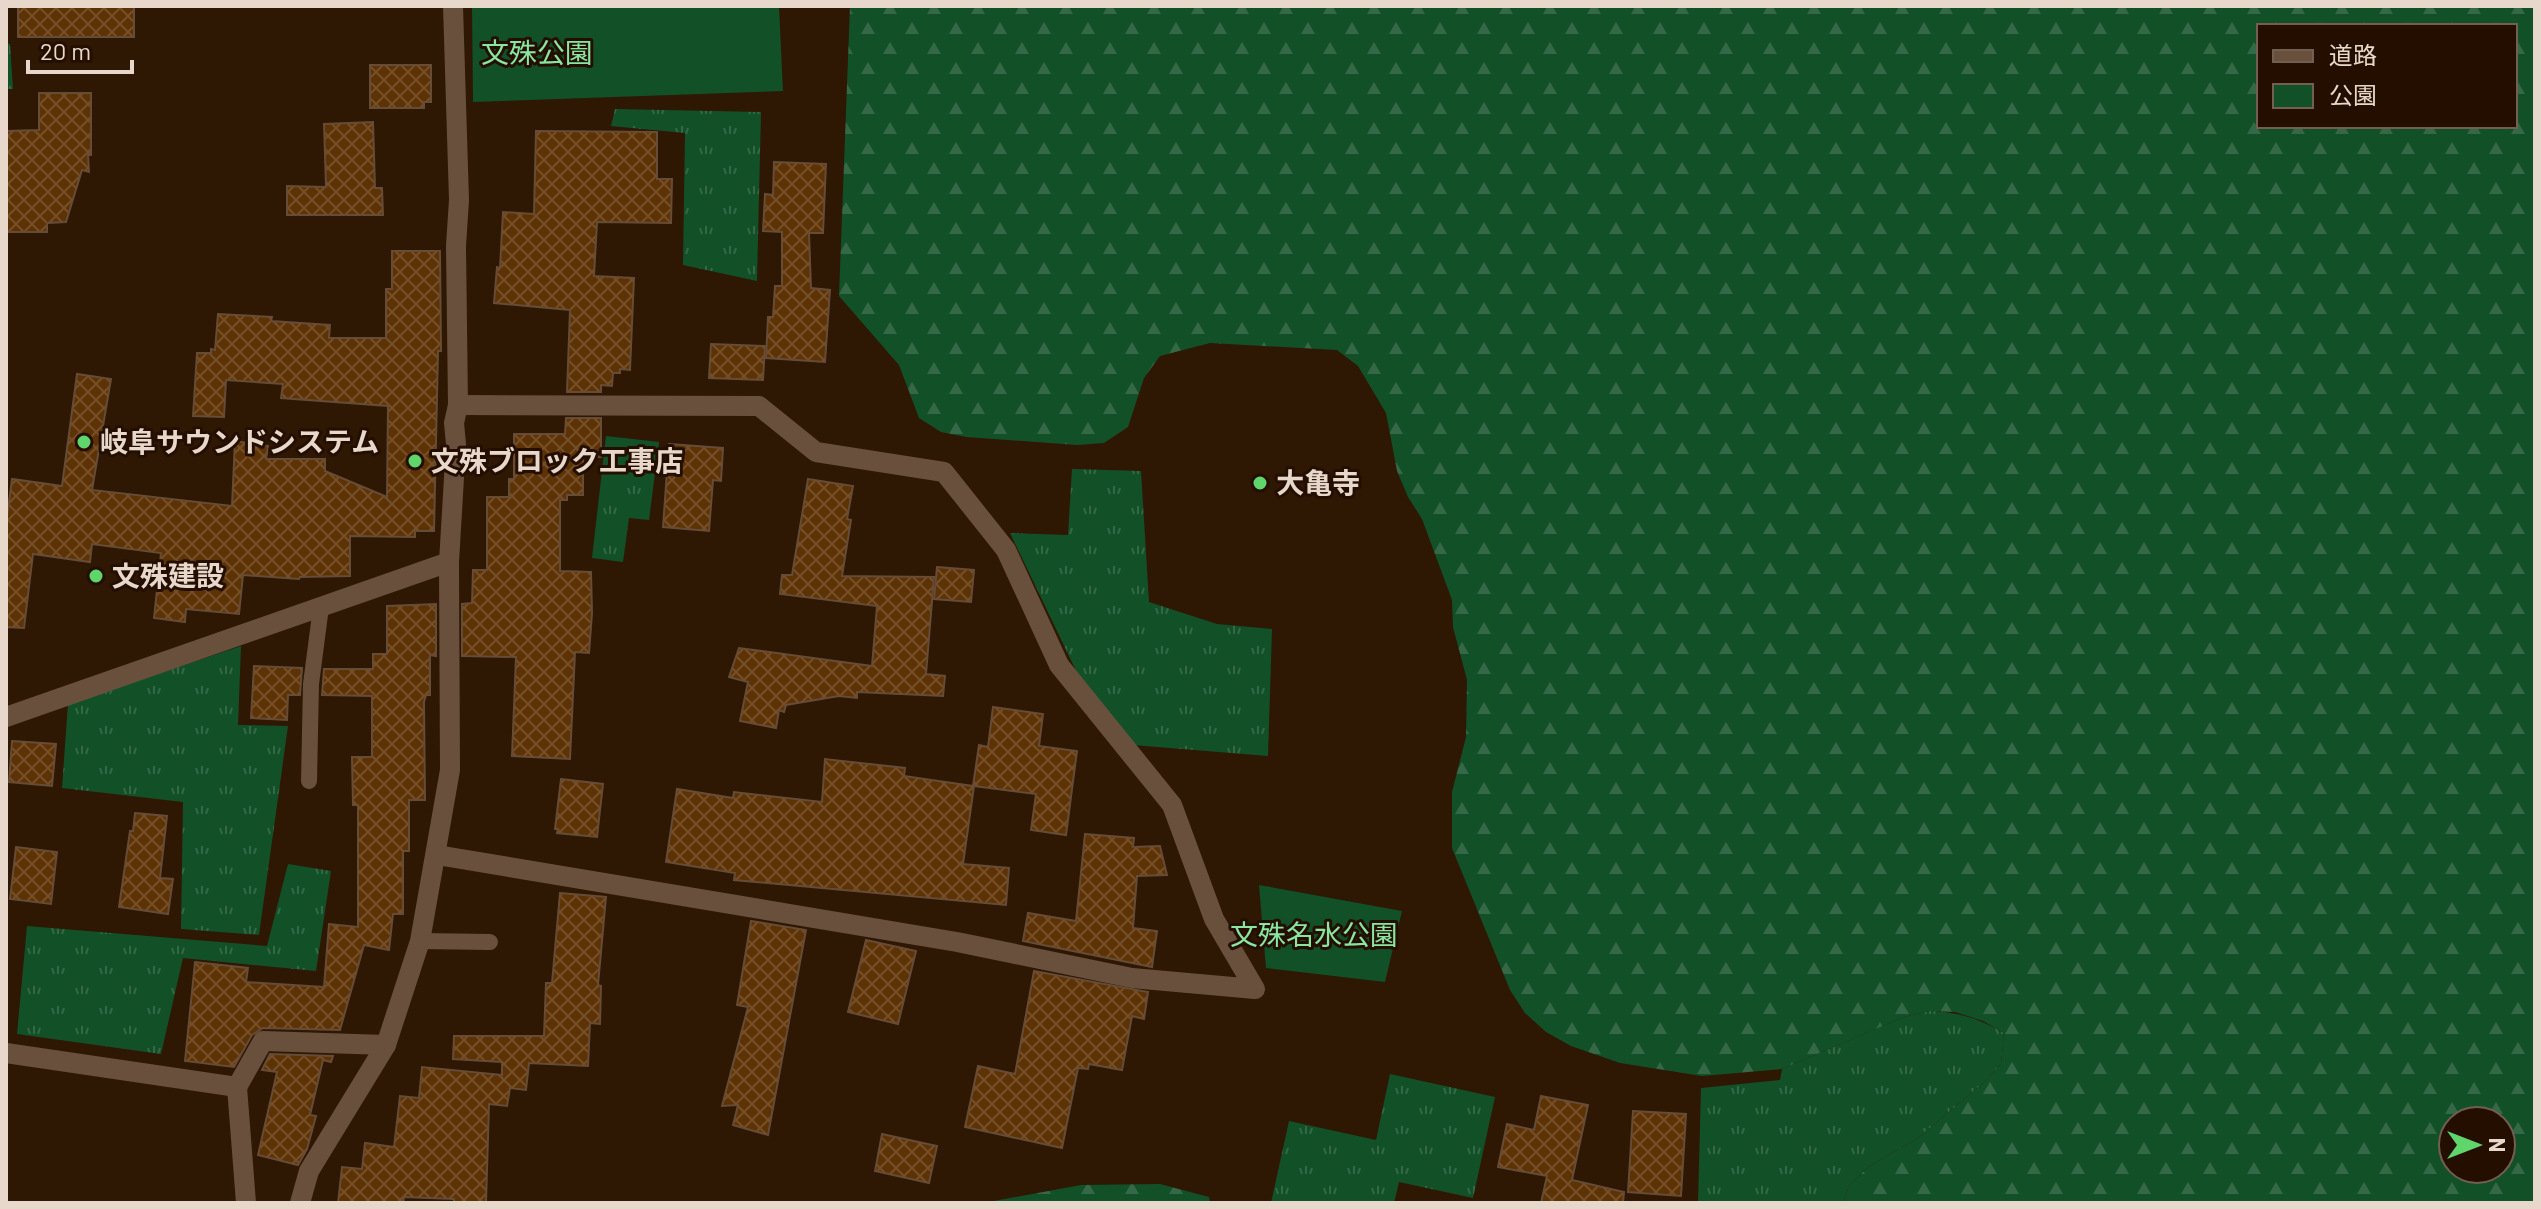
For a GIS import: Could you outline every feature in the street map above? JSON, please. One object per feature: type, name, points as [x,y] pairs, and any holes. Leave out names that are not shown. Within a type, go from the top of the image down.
[{"type":"street","points":[[300,1203],[309,1171],[386,1045],[420,941],[450,770],[449,562],[456,444],[454,423],[458,405],[456,246],[459,200],[453,6]]},
{"type":"street","points":[[437,855],[957,942],[1132,978],[1255,989],[1214,919],[1172,805],[1059,665],[1006,550],[944,472],[816,452],[759,406],[458,405]]},
{"type":"street","points":[[6,717],[449,562]]},
{"type":"street","points":[[246,1203],[237,1087],[263,1041],[386,1045]]},
{"type":"street","points":[[6,1053],[237,1087]]},
{"type":"lane","points":[[309,781],[311,684],[321,607]]},
{"type":"lane","points":[[420,941],[490,942]]},
{"type":"green space","name":"文殊公園","points":[[472,6],[779,6],[783,91],[473,102]]},
{"type":"green space","points":[[850,6],[2535,6],[2535,1203],[1843,1203],[1849,1186],[1868,1167],[1918,1138],[2001,1064],[2004,1033],[1983,1021],[1955,1012],[1930,1011],[1904,1017],[1782,1069],[1702,1076],[1620,1063],[1571,1046],[1546,1032],[1525,1013],[1510,990],[1452,848],[1452,792],[1466,737],[1467,680],[1453,627],[1452,600],[1422,519],[1397,471],[1386,413],[1358,366],[1337,350],[1210,343],[1160,356],[1144,378],[1128,427],[1104,443],[1077,445],[966,437],[941,432],[919,418],[899,365],[839,296]]},
{"type":"green space","points":[[6,43],[10,44],[13,89],[6,89]]},
{"type":"green space","points":[[615,109],[761,112],[757,281],[683,265],[685,133],[611,126]]},
{"type":"green space","points":[[606,436],[659,442],[649,520],[629,518],[623,562],[592,558]]},
{"type":"green space","points":[[1072,469],[1141,471],[1149,602],[1217,624],[1272,629],[1268,756],[1133,745],[1081,681],[1010,533],[1068,535]]},
{"type":"green space","points":[[241,646],[238,725],[288,726],[259,935],[181,929],[183,802],[62,788],[68,704]]},
{"type":"green space","points":[[288,864],[331,871],[316,971],[183,958],[161,1054],[17,1034],[27,926],[267,946]]},
{"type":"green space","name":"文殊名水公園","points":[[1259,885],[1402,911],[1385,982],[1266,968]]},
{"type":"green space","points":[[1930,1011],[1969,1017],[2004,1033],[2001,1064],[1918,1138],[1868,1167],[1849,1186],[1843,1203],[1698,1203],[1701,1088],[1780,1080],[1782,1069],[1904,1017]]},
{"type":"green space","points":[[1390,1074],[1495,1097],[1473,1198],[1399,1182],[1394,1203],[1271,1203],[1289,1121],[1376,1140]]},
{"type":"green space","points":[[1160,1184],[1209,1197],[1210,1203],[983,1203],[1081,1185]]},
{"type":"building","points":[[18,6],[134,6],[134,37],[18,37]]},
{"type":"building","points":[[370,65],[431,65],[431,102],[424,102],[424,108],[370,108]]},
{"type":"building","points":[[39,93],[91,93],[89,172],[82,170],[66,222],[47,223],[47,232],[7,232],[7,131],[39,130]]},
{"type":"building","points":[[373,122],[375,188],[382,188],[383,215],[287,215],[287,186],[326,187],[324,124]]},
{"type":"building","points":[[536,131],[657,132],[657,179],[672,179],[671,223],[597,222],[594,276],[634,278],[630,370],[620,369],[620,373],[613,373],[612,386],[601,385],[601,392],[567,392],[570,310],[494,303],[497,267],[500,268],[503,212],[534,214]]},
{"type":"building","points":[[774,162],[826,164],[823,233],[809,233],[811,288],[830,290],[825,362],[766,358],[768,317],[773,317],[775,286],[782,286],[782,232],[763,231],[765,194],[773,195]]},
{"type":"building","points":[[392,251],[440,251],[441,351],[438,351],[434,531],[415,531],[415,537],[350,536],[350,576],[299,579],[243,575],[239,614],[186,609],[185,622],[154,618],[161,553],[92,544],[90,562],[33,554],[24,628],[6,627],[6,525],[12,479],[62,486],[77,374],[111,379],[92,490],[232,506],[235,441],[268,446],[266,459],[325,459],[325,471],[387,497],[388,406],[281,398],[283,384],[226,380],[224,417],[193,416],[197,353],[215,350],[218,314],[330,325],[329,338],[386,338],[386,289],[392,289]]},
{"type":"building","points":[[711,344],[765,346],[763,380],[709,378]]},
{"type":"building","points":[[566,418],[601,418],[601,457],[583,457],[583,495],[567,495],[567,500],[560,500],[560,571],[591,572],[589,653],[575,652],[570,759],[512,756],[516,657],[462,656],[462,604],[472,603],[473,570],[487,570],[487,497],[509,497],[509,479],[514,479],[514,434],[565,434]]},
{"type":"building","points":[[669,444],[723,448],[721,481],[713,480],[709,531],[663,527]]},
{"type":"building","points":[[808,479],[853,486],[842,576],[934,577],[926,674],[945,676],[943,696],[857,692],[857,698],[839,696],[786,705],[784,712],[779,710],[776,728],[740,721],[748,682],[729,677],[739,648],[872,666],[877,606],[780,594],[782,575],[792,575]]},
{"type":"building","points":[[937,567],[974,570],[971,602],[934,599]]},
{"type":"building","points":[[436,604],[436,656],[430,655],[430,695],[426,695],[424,702],[425,800],[409,800],[409,851],[403,851],[403,914],[393,914],[389,950],[364,945],[340,1030],[263,1028],[252,1035],[234,1067],[185,1061],[195,962],[248,968],[246,982],[324,987],[329,924],[358,927],[358,805],[353,805],[352,757],[372,757],[372,696],[322,695],[324,669],[373,669],[373,654],[387,654],[387,606]]},
{"type":"building","points":[[254,666],[302,668],[300,695],[288,695],[287,720],[251,718]]},
{"type":"building","points":[[993,707],[1043,714],[1039,746],[1077,751],[1066,835],[1031,830],[1036,794],[974,786],[963,864],[1009,868],[1006,905],[734,880],[735,873],[666,862],[677,789],[733,798],[734,792],[822,802],[825,759],[905,768],[904,776],[973,786],[979,745],[988,747]]},
{"type":"building","points":[[12,741],[56,744],[52,786],[9,782]]},
{"type":"building","points":[[561,779],[603,784],[597,837],[557,833]]},
{"type":"building","points":[[135,813],[167,816],[160,878],[173,879],[168,914],[119,907]]},
{"type":"building","points":[[1085,834],[1134,838],[1133,847],[1160,846],[1167,875],[1137,876],[1133,928],[1157,931],[1152,967],[1023,941],[1028,913],[1076,921]]},
{"type":"building","points":[[16,847],[57,852],[51,904],[10,899]]},
{"type":"building","points":[[560,893],[606,897],[598,985],[601,986],[600,1024],[590,1023],[588,1066],[529,1063],[526,1090],[510,1088],[507,1106],[489,1104],[486,1203],[404,1197],[403,1203],[338,1203],[342,1167],[362,1169],[365,1143],[394,1147],[400,1096],[419,1098],[422,1067],[502,1075],[502,1062],[453,1059],[454,1036],[544,1036],[546,983],[552,983]]},
{"type":"building","points":[[751,921],[806,930],[768,1135],[733,1125],[738,1105],[722,1106],[748,1007],[737,1005]]},
{"type":"building","points":[[866,940],[916,951],[898,1024],[848,1012]]},
{"type":"building","points":[[1034,971],[1148,992],[1144,1019],[1132,1016],[1122,1070],[1089,1064],[1088,1069],[1078,1068],[1062,1148],[965,1127],[978,1066],[1015,1074]]},
{"type":"building","points":[[270,1054],[333,1056],[331,1062],[323,1060],[310,1115],[316,1116],[307,1149],[298,1165],[258,1155],[277,1072],[262,1070]]},
{"type":"building","points":[[1541,1096],[1588,1105],[1572,1180],[1624,1192],[1623,1203],[1541,1203],[1547,1176],[1498,1167],[1507,1124],[1534,1130]]},
{"type":"building","points":[[1633,1111],[1686,1114],[1681,1196],[1628,1192]]},
{"type":"building","points":[[882,1134],[937,1146],[929,1183],[875,1171]]},
{"type":"place","name":"岐阜サウンドシステム","points":[[84,442]]},
{"type":"place","name":"文殊ブロック工事店","points":[[415,461]]},
{"type":"place","name":"大亀寺","points":[[1260,483]]},
{"type":"place","name":"文殊建設","points":[[96,576]]}]
